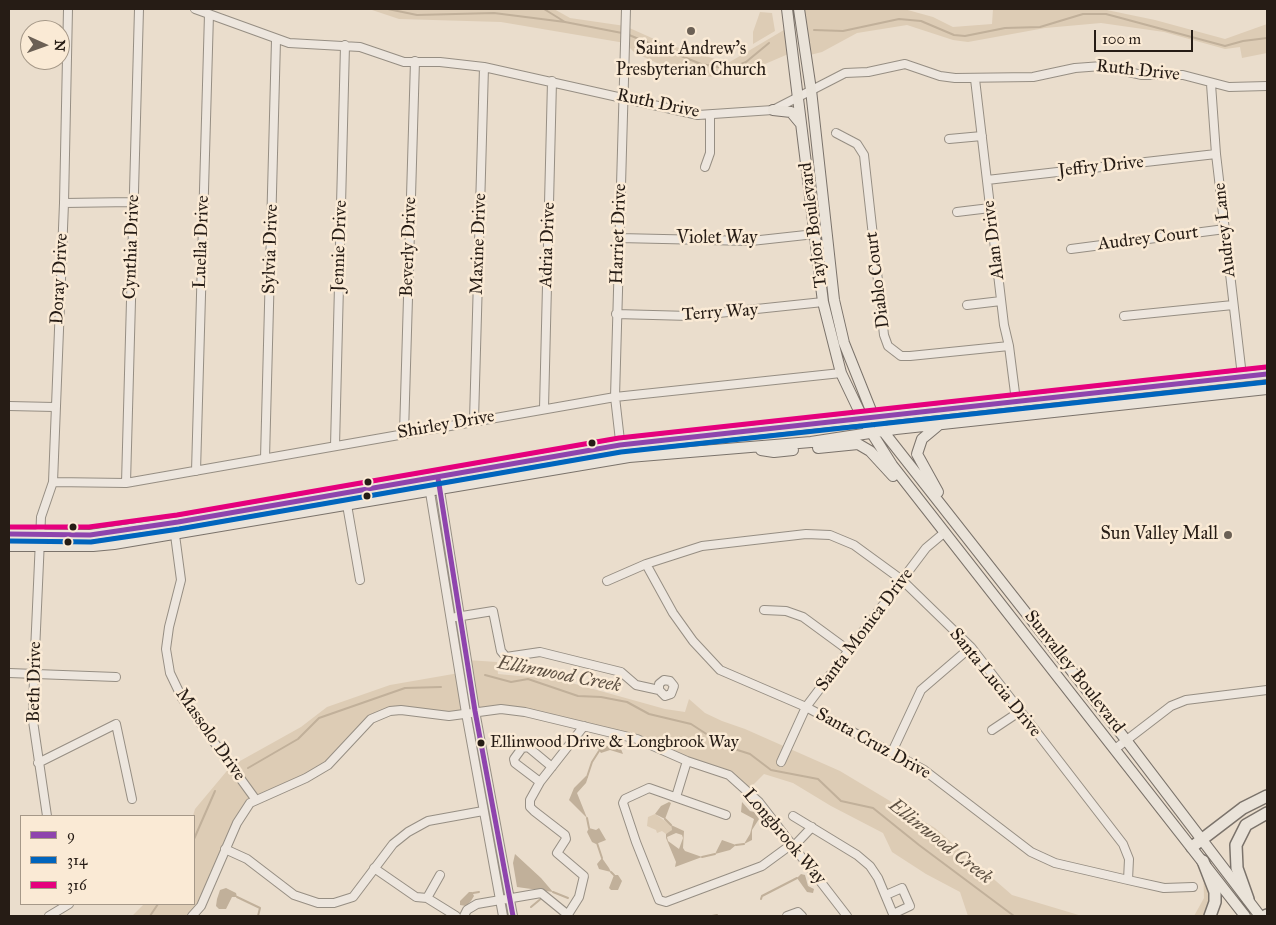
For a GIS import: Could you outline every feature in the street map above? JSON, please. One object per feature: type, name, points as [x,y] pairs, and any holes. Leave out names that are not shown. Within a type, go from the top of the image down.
[{"type":"highway","points":[[1192,847],[1243,808],[1267,796]]},
{"type":"highway","points":[[1248,899],[1237,868],[1236,845],[1246,825],[1267,812]]},
{"type":"highway","points":[[1203,861],[1215,892],[1216,902],[1210,916]]},
{"type":"main road","name":"Taylor Boulevard","points":[[787,9],[823,302],[840,373],[871,433]]},
{"type":"main road","name":"Taylor Boulevard","points":[[799,9],[811,90],[834,300],[852,366],[875,418],[883,430]]},
{"type":"main road","points":[[772,110],[791,112],[802,125]]},
{"type":"main road","points":[[9,534],[90,535],[181,522],[620,445],[1267,374]]},
{"type":"main road","points":[[9,546],[99,546],[175,535],[622,458],[811,442],[883,430],[1267,389]]},
{"type":"main road","points":[[977,420],[988,414],[1013,409],[1016,401]]},
{"type":"main road","points":[[941,424],[922,439],[917,454],[950,515]]},
{"type":"main road","name":"Sunvalley Boulevard","points":[[883,430],[1203,838],[1260,916]]},
{"type":"main road","name":"Sunvalley Boulevard","points":[[871,433],[906,483],[1245,916]]},
{"type":"main road","points":[[753,447],[774,452],[858,444],[874,455],[892,475],[906,483]]},
{"type":"main road","points":[[945,532],[958,534],[980,562],[990,564]]},
{"type":"street","name":"Doray Drive","points":[[39,547],[43,510],[53,482],[54,407],[64,203],[68,9]]},
{"type":"street","name":"Ruth Drive","points":[[194,9],[276,40],[312,46],[346,45],[360,47],[397,60],[484,67],[698,115],[772,110],[845,73],[868,72],[905,64],[940,76],[975,79],[1046,76],[1075,68],[1102,66],[1142,76],[1183,75],[1229,88],[1267,86]]},
{"type":"street","name":"Harriet Drive","points":[[622,458],[615,397],[626,9]]},
{"type":"street","name":"Cynthia Drive","points":[[126,483],[139,10]]},
{"type":"street","name":"Luella Drive","points":[[196,471],[209,14]]},
{"type":"street","name":"Sylvia Drive","points":[[265,458],[276,40]]},
{"type":"street","name":"Jennie Drive","points":[[335,446],[346,45]]},
{"type":"street","name":"Beverly Drive","points":[[404,433],[414,61]]},
{"type":"street","name":"Maxine Drive","points":[[474,420],[484,67]]},
{"type":"street","name":"Alan Drive","points":[[975,79],[1001,301],[1016,401]]},
{"type":"street","name":"Adria Drive","points":[[544,408],[552,81]]},
{"type":"street","name":"Audrey Lane","points":[[1211,84],[1216,154],[1242,376]]},
{"type":"street","points":[[705,167],[710,153],[710,115]]},
{"type":"street","name":"Diablo Court","points":[[836,133],[853,141],[861,148],[864,155],[884,335],[888,346],[901,356],[910,356],[1009,346]]},
{"type":"street","points":[[949,139],[982,136]]},
{"type":"street","name":"Jeffry Drive","points":[[987,180],[1216,154]]},
{"type":"street","points":[[64,203],[133,202]]},
{"type":"street","points":[[957,212],[990,208]]},
{"type":"street","name":"Audrey Court","points":[[1071,248],[1225,229]]},
{"type":"street","name":"Violet Way","points":[[619,238],[750,241],[815,234]]},
{"type":"street","points":[[967,305],[1001,301]]},
{"type":"street","name":"Terry Way","points":[[616,314],[690,316],[823,302]]},
{"type":"street","points":[[1124,316],[1233,305]]},
{"type":"street","name":"Shirley Drive","points":[[53,482],[126,483],[474,420],[615,397],[840,373]]},
{"type":"street","points":[[9,406],[54,407]]},
{"type":"street","points":[[433,479],[460,616],[475,711],[513,916]]},
{"type":"street","points":[[435,491],[450,618],[502,916]]},
{"type":"street","points":[[345,492],[360,580]]},
{"type":"street","points":[[175,535],[181,522]]},
{"type":"street","name":"Santa Monica Drive","points":[[781,762],[806,707],[926,548],[945,532]]},
{"type":"street","name":"Santa Lucia Drive","points":[[607,581],[646,564],[702,546],[814,534],[830,535],[854,545],[902,580],[971,647],[1123,844],[1130,860],[1128,880]]},
{"type":"street","name":"Massolo Drive","points":[[175,535],[181,580],[169,627],[166,649],[170,673],[182,698],[256,800]]},
{"type":"street","name":"Beth Drive","points":[[39,547],[33,722],[47,815]]},
{"type":"street","name":"Santa Cruz Drive","points":[[646,564],[673,613],[693,641],[720,670],[806,707],[924,770],[1031,852],[1055,863],[1164,888],[1193,887]]},
{"type":"street","points":[[764,610],[786,611],[804,617],[848,650]]},
{"type":"street","points":[[450,618],[493,611],[501,651],[506,657],[540,652],[621,672],[636,685],[659,690]]},
{"type":"street","points":[[892,752],[921,690],[971,647]]},
{"type":"street","points":[[9,673],[116,677]]},
{"type":"street","points":[[1115,748],[1171,706],[1186,700],[1267,690]]},
{"type":"street","name":"Longbrook Way","points":[[192,916],[201,906],[237,823],[250,803],[306,778],[328,765],[370,719],[401,710],[442,716],[501,709],[637,739],[729,775],[759,802],[848,916]]},
{"type":"street","points":[[992,730],[1020,712]]},
{"type":"street","points":[[38,763],[116,724],[132,799]]},
{"type":"street","points":[[466,913],[477,904],[536,893],[547,896],[567,915],[579,897],[584,879],[580,872],[557,853],[566,839],[565,835],[530,806],[530,800],[540,782],[584,726]]},
{"type":"street","points":[[540,782],[515,763],[514,758],[522,748],[528,747],[552,767]]},
{"type":"street","points":[[676,797],[687,760]]},
{"type":"street","points":[[726,815],[649,788],[625,799],[623,803],[636,842],[659,900],[662,902],[762,866],[793,845],[812,827]]},
{"type":"street","points":[[225,849],[247,859],[294,896],[318,903],[334,902],[353,897],[393,844],[408,832],[428,821],[483,811]]},
{"type":"street","points":[[793,816],[857,855],[870,866],[886,895]]},
{"type":"street","points":[[374,868],[416,897],[427,898],[456,916]]},
{"type":"street","points":[[427,898],[440,875]]},
{"type":"street","points":[[49,916],[66,905]]},
{"type":"street","points":[[787,916],[798,912],[802,916]]},
{"type":"shaded area","points":[[369,9],[554,9],[570,18],[625,26],[663,43],[728,63],[789,27],[793,52],[737,76],[688,77],[635,53],[625,43],[501,22],[399,19]]},
{"type":"shaded area","points":[[799,9],[904,9],[933,17],[953,27],[992,24],[993,9],[1102,9],[1155,20],[1225,39],[1267,24],[1267,53],[1242,58],[1240,47],[1225,49],[1164,32],[1101,23],[1045,28],[968,42],[953,40],[907,25],[857,33],[822,52],[806,56]]},
{"type":"shaded area","points":[[760,12],[772,13],[775,31],[753,44],[753,32]]},
{"type":"shaded area","points":[[467,660],[497,662],[498,674],[561,680],[665,709],[685,712],[689,699],[705,713],[840,771],[935,828],[1012,895],[1082,916],[968,916],[960,892],[926,874],[892,852],[883,833],[831,806],[793,783],[764,774],[747,791],[729,775],[637,739],[525,712],[475,711]]},
{"type":"shaded area","points":[[459,673],[466,713],[449,716],[416,710],[377,715],[328,765],[250,803],[192,916],[132,916],[143,905],[195,905],[195,815],[193,815],[195,809],[231,766],[301,727],[327,707],[390,685]]},
{"type":"shaded area","points":[[596,740],[608,746],[619,744],[623,754],[610,750],[601,753],[593,742]]},
{"type":"shaded area","points":[[586,776],[588,777],[586,783],[577,793],[587,818],[569,800],[574,788]]},
{"type":"shaded area","points":[[669,802],[671,803],[665,819],[655,814],[661,806]]},
{"type":"shaded area","points":[[742,802],[759,819],[752,830],[752,840],[744,844],[750,834],[754,819],[741,812]]},
{"type":"shaded area","points":[[655,814],[671,825],[672,830],[670,833],[666,834],[662,831],[657,833],[656,830],[647,826],[648,817]]},
{"type":"shaded area","points":[[671,825],[684,831],[683,848],[685,851],[702,857],[675,867],[676,862],[666,838],[666,834],[672,830]],"holes":[[[676,833],[682,835],[683,838],[679,849],[668,841],[667,837]]]},
{"type":"shaded area","points":[[589,828],[596,830],[599,828],[606,840],[596,844],[592,842],[587,832]]},
{"type":"shaded area","points":[[722,840],[736,845],[730,850],[715,854]]},
{"type":"shaded area","points":[[515,854],[553,892],[517,887],[513,863]]},
{"type":"shaded area","points":[[602,858],[611,872],[599,869],[597,864]]},
{"type":"shaded area","points":[[1203,861],[1215,892],[1210,916],[1194,916],[1204,898]]},
{"type":"shaded area","points":[[801,874],[805,875],[808,886],[814,889],[813,893],[807,892],[797,878]]},
{"type":"shaded area","points":[[614,875],[618,875],[622,881],[618,890],[611,890],[609,888]]},
{"type":"shaded area","points":[[226,888],[236,893],[237,897],[232,897],[226,909],[219,909],[216,906],[220,890]]},
{"type":"shaded area","points":[[469,892],[472,892],[474,896],[471,901],[466,906],[460,905],[460,901]]},
{"type":"waterway","points":[[388,9],[417,15],[494,13],[565,22]]},
{"type":"waterway","points":[[544,9],[565,22],[622,33]]},
{"type":"waterway","points":[[814,30],[843,31],[899,19],[921,21],[954,35],[965,36],[1005,28],[1040,27],[1083,14],[1106,14],[1225,46],[1243,41],[1267,38]]},
{"type":"waterway","points":[[629,35],[701,64],[729,69],[746,62],[769,43]]},
{"type":"waterway","name":"Ellinwood Creek","points":[[485,675],[511,682],[528,679],[578,696],[601,697],[627,702],[649,714],[691,724],[725,746],[750,754],[771,770],[818,779],[841,801],[873,808],[1014,916]]},
{"type":"waterway","name":"Ellinwood Creek","points":[[248,768],[298,739],[319,718],[405,688],[441,687]]},
{"type":"waterway","points":[[587,777],[592,762],[599,751]]},
{"type":"waterway","name":"Ellinwood Creek","points":[[195,837],[215,791]]},
{"type":"waterway","points":[[587,818],[589,828]]},
{"type":"waterway","points":[[665,819],[671,825]]},
{"type":"waterway","points":[[597,843],[602,858]]},
{"type":"waterway","points":[[736,845],[744,844]]},
{"type":"waterway","points":[[702,857],[715,854]]},
{"type":"waterway","points":[[611,872],[614,875]]},
{"type":"waterway","points":[[761,899],[762,896],[797,878]]},
{"type":"waterway","points":[[473,893],[479,892]]},
{"type":"waterway","points":[[553,892],[568,898]]},
{"type":"waterway","points":[[237,897],[260,908],[258,916]]},
{"type":"waterway","points":[[531,907],[543,897]]},
{"type":"waterway","name":"Ellinwood Creek","points":[[150,916],[157,905]]},
{"type":"waterway","points":[[712,916],[717,915]]},
{"type":"transit line","name":"316","points":[[9,527],[89,527],[177,515],[619,438],[1266,367]]},
{"type":"transit line","name":"9","points":[[9,534],[90,535],[178,522],[620,445],[1267,374]]},
{"type":"transit line","name":"314","points":[[9,541],[91,542],[179,529],[621,452],[1267,382]]},
{"type":"transit line","name":"9","points":[[438,478],[475,711],[513,916]]},
{"type":"place","name":"Saint Andrew's Presbyterian Church","points":[[691,31]]},
{"type":"place","name":"Sun Valley Mall","points":[[1228,535]]},
{"type":"place","name":"Ellinwood Drive & Longbrook Way","points":[[481,743]]}]
